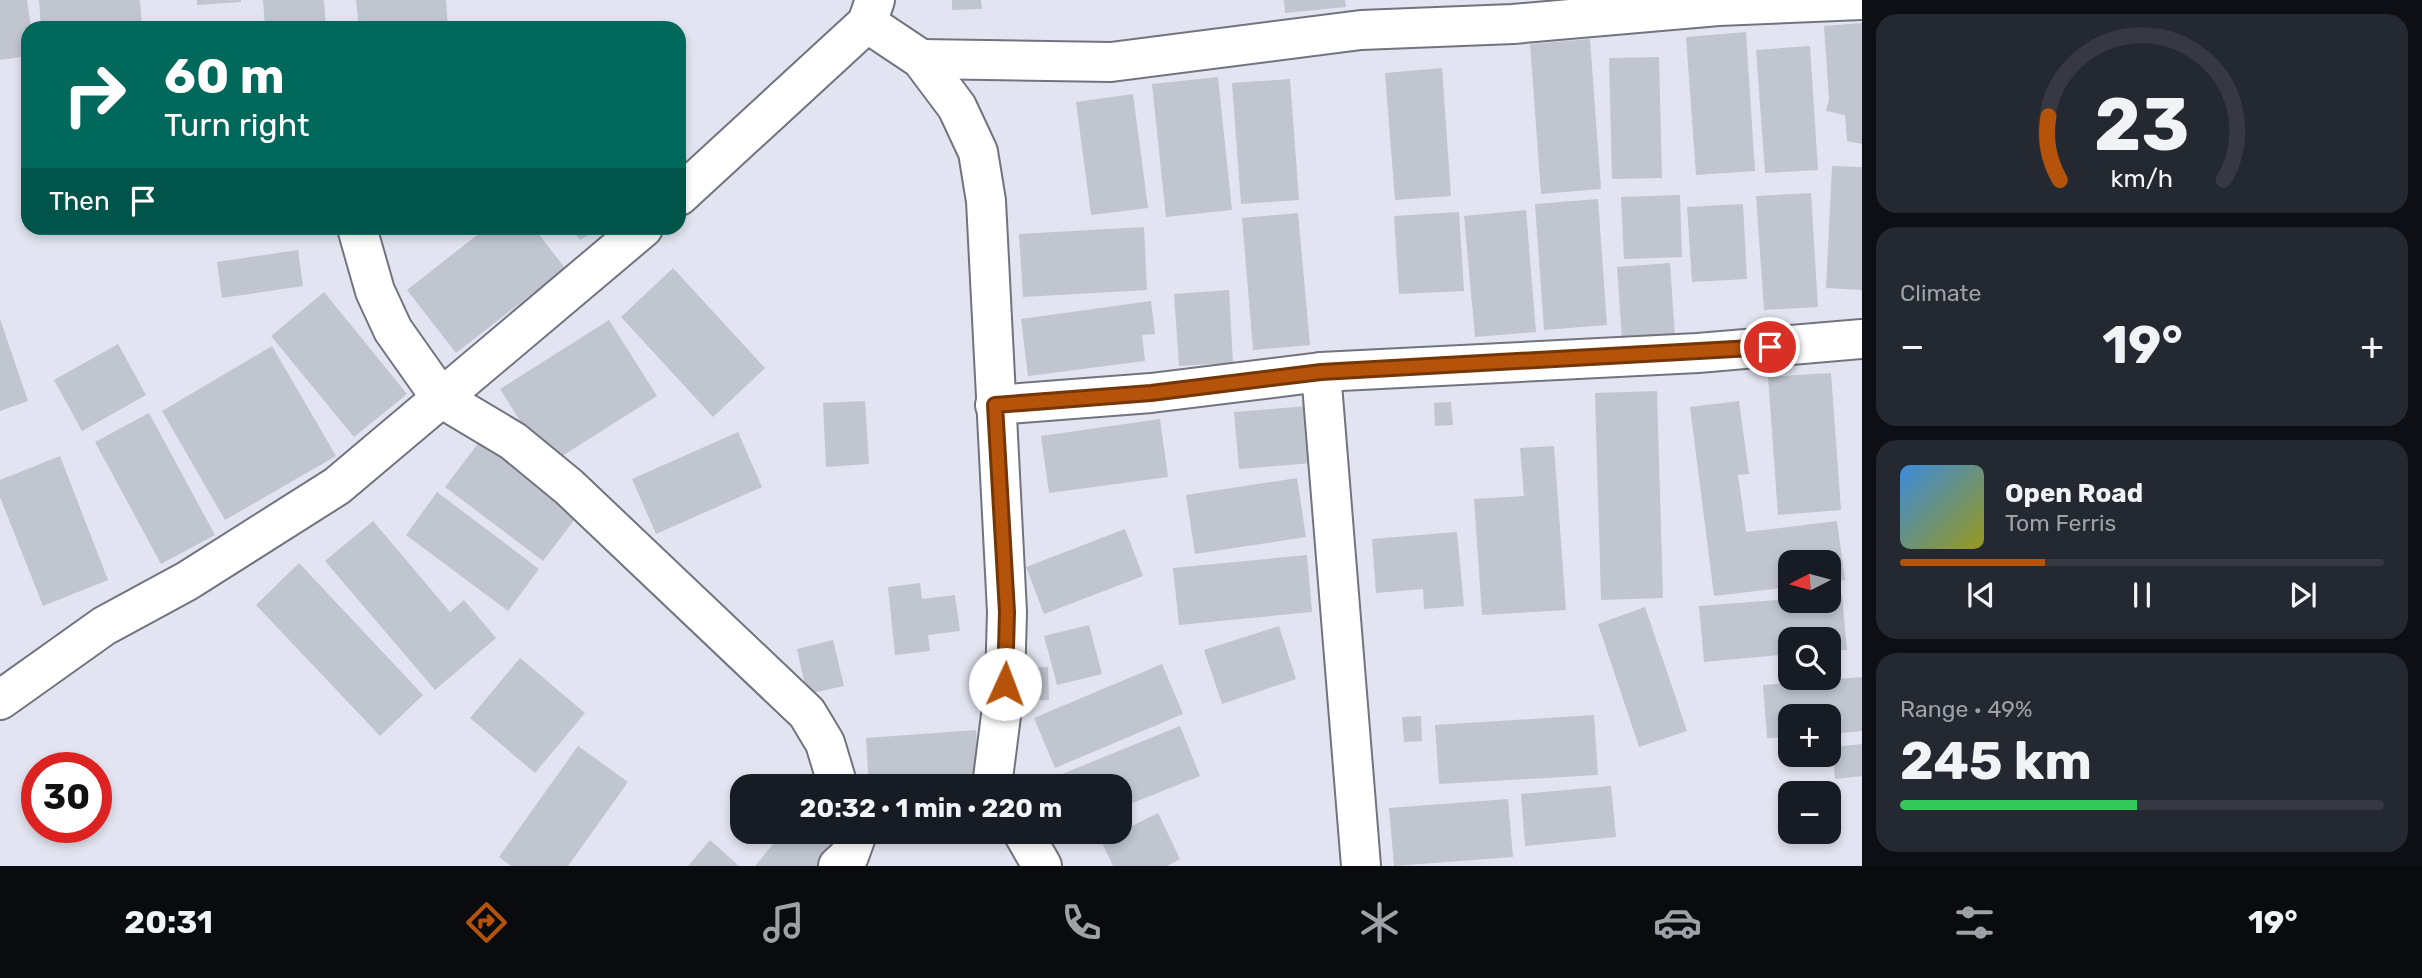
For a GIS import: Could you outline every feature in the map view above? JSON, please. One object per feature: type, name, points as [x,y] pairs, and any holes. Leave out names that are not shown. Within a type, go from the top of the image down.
[{"type":"street","points":[[921,59],[1111,62],[1361,30],[1513,24],[1718,6],[1862,0]]},
{"type":"street","points":[[686,189],[871,12],[921,59],[957,107],[978,152],[986,201],[1007,612],[1005,684],[995,774]]},
{"type":"street","points":[[359,235],[375,291],[393,330],[441,398],[513,441],[569,487],[807,713],[825,743],[834,774]]},
{"type":"street","points":[[0,700],[104,626],[187,581],[337,486],[635,235]]},
{"type":"street","points":[[995,405],[1151,393],[1321,372],[1699,353],[1862,339]]},
{"type":"street","points":[[1321,372],[1361,866]]},
{"type":"street","points":[[838,866],[849,856],[854,844]]},
{"type":"street","points":[[1030,844],[1042,866]]},
{"type":"building","points":[[0,0],[27,0],[30,21],[21,21],[21,57],[0,60]]},
{"type":"building","points":[[39,0],[140,0],[142,21],[40,21]]},
{"type":"building","points":[[197,0],[241,0],[241,2],[197,5]]},
{"type":"building","points":[[263,0],[324,0],[326,21],[264,21]]},
{"type":"building","points":[[356,0],[446,0],[448,21],[358,21]]},
{"type":"building","points":[[952,0],[981,0],[982,9],[952,10]]},
{"type":"building","points":[[1284,0],[1345,0],[1346,7],[1285,13]]},
{"type":"building","points":[[1862,23],[1862,144],[1847,141],[1845,115],[1826,111],[1829,99],[1824,26]]},
{"type":"building","points":[[1746,32],[1755,171],[1696,175],[1686,37]]},
{"type":"building","points":[[1590,39],[1601,189],[1541,194],[1530,44]]},
{"type":"building","points":[[1810,46],[1818,170],[1765,173],[1756,50]]},
{"type":"building","points":[[1659,57],[1662,178],[1612,179],[1609,58]]},
{"type":"building","points":[[1442,68],[1451,196],[1395,200],[1385,73]]},
{"type":"building","points":[[1218,77],[1232,210],[1166,217],[1152,84]]},
{"type":"building","points":[[1290,79],[1299,200],[1241,204],[1232,83]]},
{"type":"building","points":[[1133,94],[1148,208],[1091,215],[1076,102]]},
{"type":"building","points":[[1832,166],[1862,167],[1862,290],[1826,288]]},
{"type":"building","points":[[1811,193],[1818,307],[1764,310],[1756,196]]},
{"type":"building","points":[[1680,195],[1682,257],[1624,259],[1621,197]]},
{"type":"building","points":[[1598,199],[1607,325],[1544,330],[1535,204]]},
{"type":"building","points":[[1743,204],[1747,279],[1692,282],[1687,207]]},
{"type":"building","points":[[1526,210],[1536,332],[1475,337],[1464,216]]},
{"type":"building","points":[[1459,212],[1464,291],[1399,294],[1394,216]]},
{"type":"building","points":[[1298,213],[1310,345],[1253,350],[1242,218]]},
{"type":"building","points":[[1144,227],[1147,290],[1023,297],[1019,234]]},
{"type":"building","points":[[477,235],[539,235],[565,268],[456,353],[407,290]]},
{"type":"building","points":[[298,250],[303,286],[222,298],[217,262]]},
{"type":"building","points":[[1670,263],[1675,337],[1622,340],[1617,267]]},
{"type":"building","points":[[673,268],[765,368],[713,417],[621,317]]},
{"type":"building","points":[[1229,290],[1233,363],[1179,366],[1174,294]]},
{"type":"building","points":[[324,292],[407,394],[354,437],[271,336]]},
{"type":"building","points":[[1151,301],[1155,334],[1142,335],[1145,361],[1028,376],[1021,319]]},
{"type":"building","points":[[0,319],[28,401],[0,411]]},
{"type":"building","points":[[609,320],[657,396],[548,465],[500,389]]},
{"type":"building","points":[[118,344],[146,395],[82,431],[54,380]]},
{"type":"building","points":[[272,346],[336,456],[225,520],[162,411]]},
{"type":"building","points":[[1831,373],[1841,510],[1778,515],[1768,377]]},
{"type":"building","points":[[1657,391],[1663,598],[1601,600],[1595,393]]},
{"type":"building","points":[[865,401],[869,464],[826,467],[823,403]]},
{"type":"building","points":[[1739,401],[1749,474],[1738,475],[1746,532],[1837,521],[1841,550],[1778,550],[1778,588],[1714,596],[1690,407]]},
{"type":"building","points":[[1451,402],[1453,425],[1435,426],[1434,403]]},
{"type":"building","points":[[1308,406],[1313,463],[1239,469],[1234,412]]},
{"type":"building","points":[[149,413],[215,535],[161,564],[95,442]]},
{"type":"building","points":[[1160,419],[1168,477],[1049,493],[1041,436]]},
{"type":"building","points":[[738,432],[762,487],[656,534],[632,479]]},
{"type":"building","points":[[483,437],[581,511],[543,561],[445,487]]},
{"type":"building","points":[[1554,446],[1566,610],[1482,615],[1474,499],[1524,496],[1520,448]]},
{"type":"building","points":[[60,456],[108,580],[43,606],[0,497],[0,480]]},
{"type":"building","points":[[1297,478],[1306,537],[1195,554],[1186,495]]},
{"type":"building","points":[[437,492],[539,569],[508,611],[406,535]]},
{"type":"building","points":[[373,521],[450,612],[464,600],[496,638],[435,690],[325,561]]},
{"type":"building","points":[[1125,529],[1143,576],[1044,614],[1026,567]]},
{"type":"building","points":[[1457,532],[1464,606],[1424,609],[1423,589],[1376,593],[1372,539]]},
{"type":"building","points":[[1841,550],[1845,580],[1841,580]]},
{"type":"building","points":[[1307,555],[1312,612],[1179,625],[1173,568]]},
{"type":"building","points":[[299,563],[423,695],[380,736],[256,605]]},
{"type":"building","points":[[920,583],[922,599],[955,595],[960,631],[928,635],[930,651],[895,655],[888,587]]},
{"type":"building","points":[[1841,595],[1847,650],[1841,650],[1841,627],[1778,627],[1778,655],[1704,662],[1699,606],[1778,600],[1778,613],[1841,613]]},
{"type":"building","points":[[1645,607],[1687,731],[1639,747],[1598,624]]},
{"type":"building","points":[[1089,625],[1102,674],[1057,685],[1044,636]]},
{"type":"building","points":[[1279,626],[1296,679],[1222,704],[1204,650]]},
{"type":"building","points":[[833,640],[844,686],[807,694],[797,649]]},
{"type":"building","points":[[520,658],[585,713],[535,773],[470,718]]},
{"type":"building","points":[[1162,664],[1183,714],[1055,768],[1034,718]]},
{"type":"building","points":[[1048,667],[1049,700],[1020,701],[1019,668]]},
{"type":"building","points":[[1862,677],[1862,731],[1841,733],[1841,704],[1778,704],[1778,738],[1767,738],[1763,685],[1778,684],[1778,690],[1841,690],[1841,679]]},
{"type":"building","points":[[1594,715],[1598,775],[1439,784],[1435,725]]},
{"type":"building","points":[[1421,716],[1422,741],[1404,742],[1402,717]]},
{"type":"building","points":[[1180,726],[1200,776],[1132,803],[1132,774],[1062,774]]},
{"type":"building","points":[[976,730],[979,774],[868,774],[866,738]]},
{"type":"building","points":[[1862,744],[1862,776],[1835,779],[1834,767],[1841,767],[1841,746]]},
{"type":"building","points":[[578,746],[628,782],[568,866],[511,866],[499,857]]},
{"type":"building","points":[[1611,786],[1616,837],[1525,846],[1521,794]]},
{"type":"building","points":[[1508,799],[1513,857],[1394,866],[1389,808]]},
{"type":"building","points":[[1158,813],[1180,859],[1167,866],[1113,866],[1102,844],[1132,844],[1132,826]]},
{"type":"building","points":[[710,840],[739,866],[688,866]]},
{"type":"building","points":[[773,844],[855,844],[837,866],[755,866]]},
{"type":"route","points":[[1005,684],[1007,612],[995,405],[1151,393],[1321,372],[1770,347]]}]
